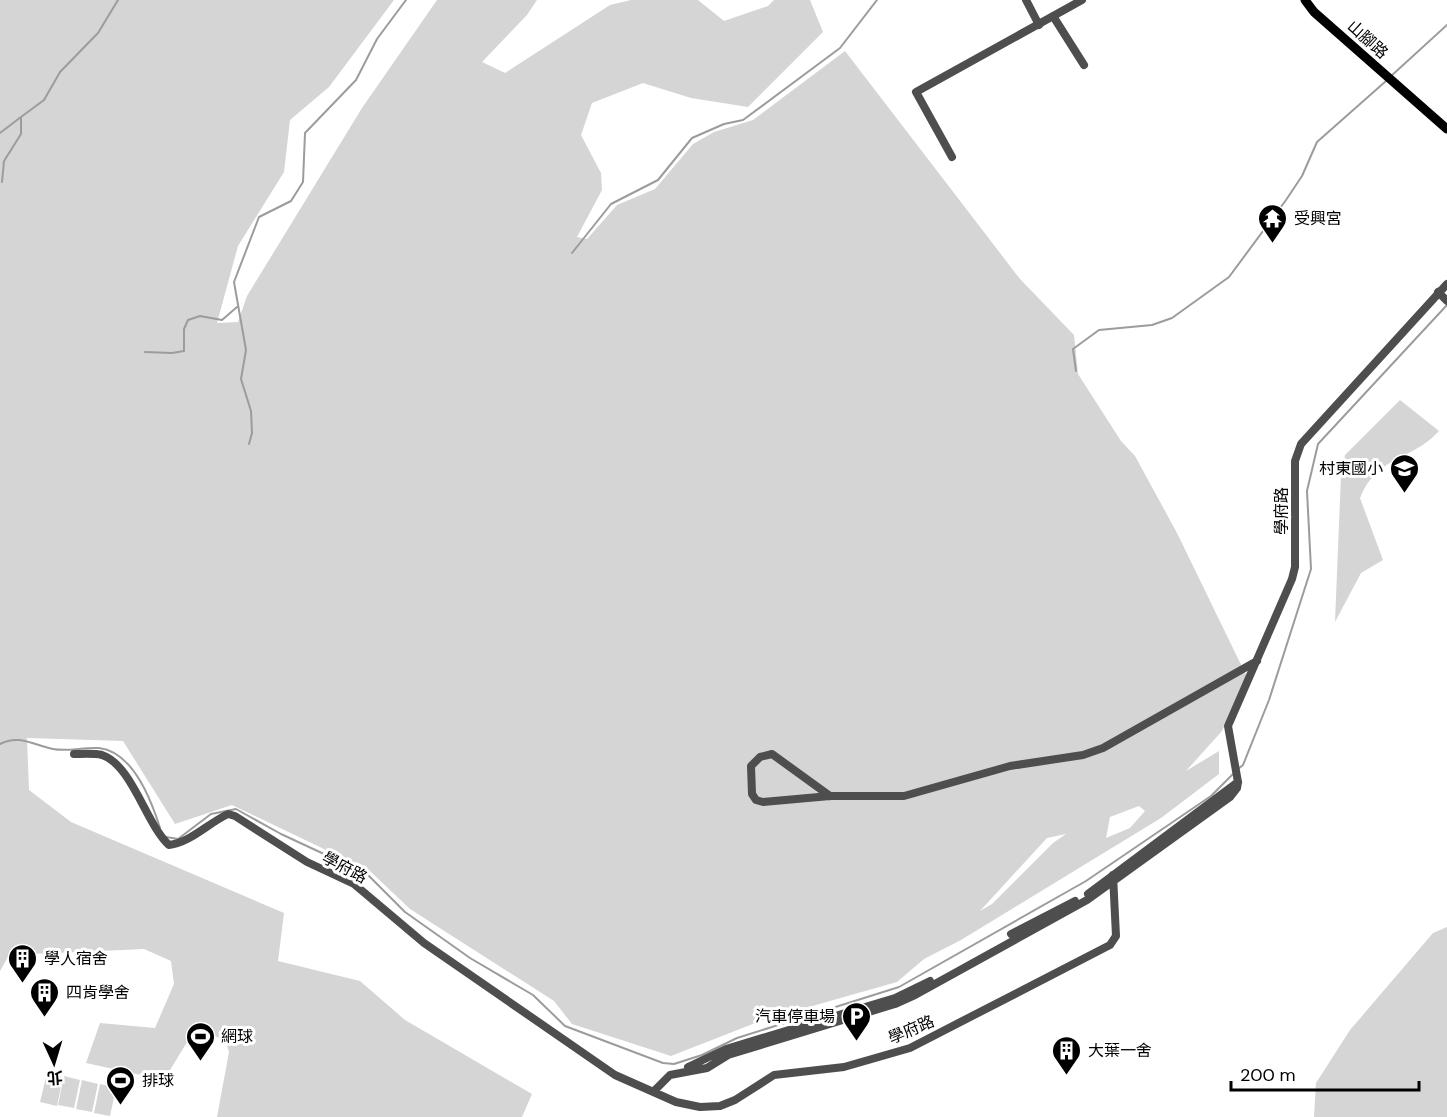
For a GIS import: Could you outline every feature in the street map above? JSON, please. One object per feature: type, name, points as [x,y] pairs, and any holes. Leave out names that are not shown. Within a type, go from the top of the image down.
[{"type":"main road","name":"山腳路","points":[[1305,0],[1314,12],[1447,129]]},
{"type":"street","points":[[1026,0],[1040,25]]},
{"type":"street","points":[[952,157],[916,92],[1082,0]]},
{"type":"street","points":[[1053,16],[1084,65]]},
{"type":"street","name":"學府路","points":[[651,1090],[666,1072],[695,1065],[726,1049],[895,998],[1113,880],[1238,782],[1228,726],[1258,661],[1295,567],[1295,461],[1301,444],[1447,284]]},
{"type":"street","points":[[1438,292],[1447,301]]},
{"type":"street","points":[[830,796],[772,754],[760,758],[751,766],[752,794],[756,800],[830,796],[904,796],[1010,766],[1083,755],[1135,733],[1258,661]]},
{"type":"street","name":"學府路","points":[[74,754],[102,755],[123,772],[158,835],[169,845],[184,843],[199,830],[228,814],[235,816],[307,862],[354,884],[424,943],[615,1075],[676,1102],[700,1107],[720,1106],[735,1100],[774,1075],[844,1067],[910,1048],[1110,945],[1116,936],[1113,880]]},
{"type":"shaded area","points":[[0,0],[394,0],[329,87],[290,120],[284,172],[238,246],[217,323],[238,322],[247,296],[362,108],[437,0],[537,0],[527,15],[482,62],[505,73],[610,5],[631,0],[698,0],[724,21],[768,6],[774,0],[810,0],[823,32],[748,107],[691,98],[643,83],[592,103],[581,135],[601,173],[602,190],[577,237],[587,239],[617,205],[655,189],[693,144],[714,132],[753,120],[845,51],[1020,279],[1074,335],[1078,374],[1121,441],[1135,456],[1177,533],[1247,677],[1222,731],[1186,771],[1219,751],[1219,774],[1161,818],[961,940],[924,959],[897,982],[763,1020],[671,1056],[572,1024],[554,1001],[410,909],[370,871],[232,805],[175,824],[123,741],[27,738],[29,790],[71,822],[284,913],[278,961],[360,981],[405,1020],[532,1094],[522,1117],[217,1117],[229,1052],[225,1040],[195,1029],[164,1080],[86,1063],[100,1023],[155,1028],[174,984],[171,961],[144,949],[9,955],[0,971]],"holes":[[[1139,806],[1145,811],[1130,828],[1106,838],[1110,817]],[[1066,834],[1053,843],[992,904],[980,911],[1047,838]]]},
{"type":"shaded area","points":[[1400,400],[1439,431],[1429,441],[1385,466],[1367,484],[1360,498],[1383,560],[1361,573],[1335,622],[1341,475],[1345,455]]},
{"type":"shaded area","points":[[1447,927],[1447,1117],[1314,1117],[1316,1083],[1350,1030],[1433,933]]},
{"type":"shaded area","points":[[47,1073],[63,1077],[57,1106],[40,1102]]},
{"type":"shaded area","points":[[64,1076],[80,1080],[74,1108],[58,1105]]},
{"type":"shaded area","points":[[82,1080],[98,1084],[92,1112],[76,1109]]},
{"type":"shaded area","points":[[100,1084],[116,1088],[110,1116],[94,1113]]},
{"type":"waterway","points":[[2,182],[4,161],[21,134],[21,117],[44,100],[60,72],[98,33],[118,0]]},
{"type":"waterway","points":[[249,444],[252,433],[251,411],[241,379],[246,350],[234,282],[259,217],[291,201],[303,182],[305,133],[356,80],[377,39],[406,0]]},
{"type":"waterway","points":[[572,253],[611,204],[658,180],[692,138],[724,124],[743,120],[840,48],[877,0]]},
{"type":"waterway","points":[[1390,77],[1447,25]]},
{"type":"waterway","points":[[1076,371],[1073,349],[1099,330],[1152,325],[1172,318],[1229,277],[1302,176],[1317,142],[1386,81]]},
{"type":"waterway","points":[[0,133],[21,117]]},
{"type":"waterway","points":[[1238,769],[1243,765],[1269,700],[1311,569],[1307,491],[1318,444],[1447,305]]},
{"type":"waterway","points":[[145,352],[184,351],[184,329],[188,320],[200,316],[222,320],[237,307]]},
{"type":"waterway","points":[[0,744],[20,740],[59,750],[99,748],[111,751],[122,758],[139,779],[160,828]]},
{"type":"waterway","points":[[166,837],[178,839],[211,814],[236,809],[281,834],[367,874],[405,912],[470,958],[533,995],[565,1026],[663,1063],[674,1064],[702,1055],[737,1038],[899,987],[1086,881],[1211,796],[1234,773]]},
{"type":"place","name":"受興宮","points":[[1273,244]]},
{"type":"place","name":"村東國小","points":[[1404,494]]},
{"type":"place","name":"學人宿舍","points":[[23,984]]},
{"type":"place","name":"四肯學舍","points":[[45,1018]]},
{"type":"place","name":"汽車停車場","points":[[856,1042]]},
{"type":"place","name":"網球","points":[[200,1062]]},
{"type":"place","name":"大葉一舍","points":[[1067,1076]]},
{"type":"place","name":"排球","points":[[121,1106]]}]
